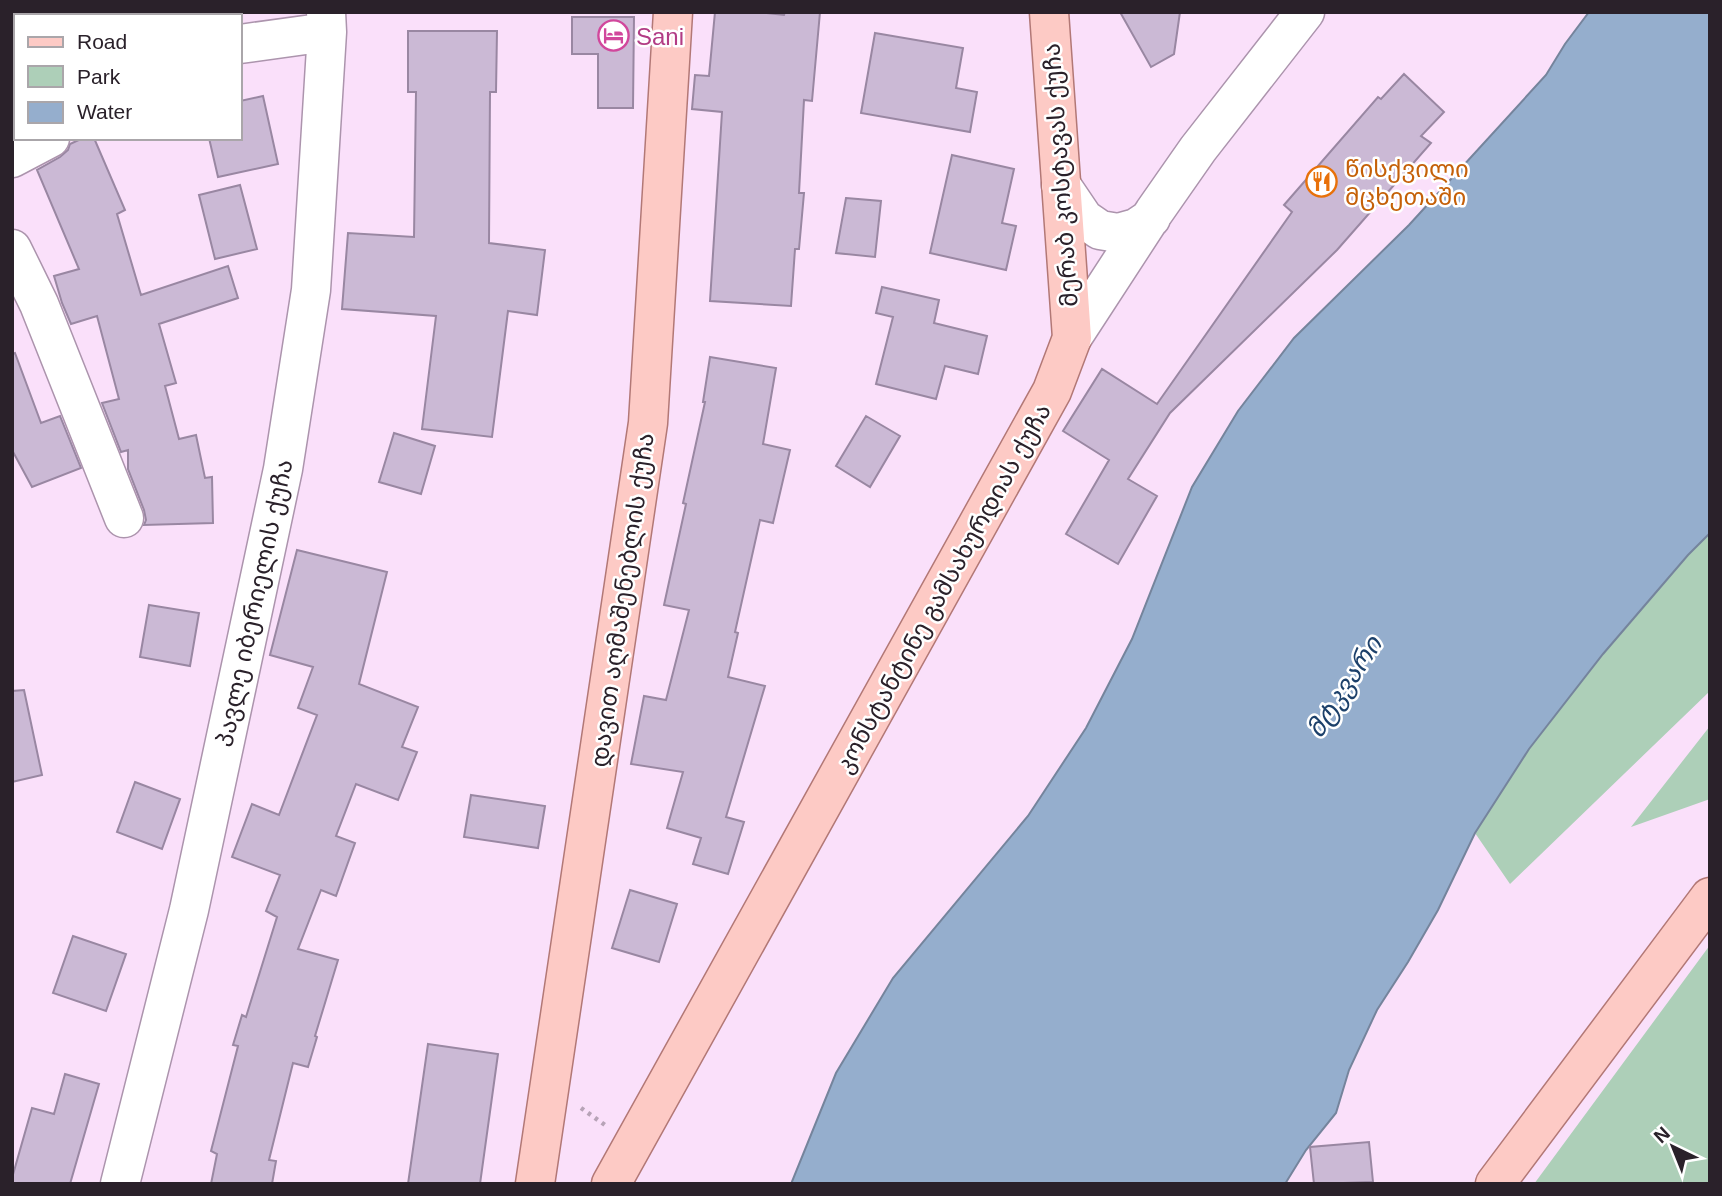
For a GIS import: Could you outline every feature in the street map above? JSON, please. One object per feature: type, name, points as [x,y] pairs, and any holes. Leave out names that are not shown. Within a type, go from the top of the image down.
[{"type":"main road","name":"დავით აღმაშენებლის ქუჩა","points":[[538,1180],[648,424],[673,12]]},
{"type":"main road","name":"მერაბ კოსტავას ქუჩა","points":[[1049,12],[1072,338]]},
{"type":"main road","name":"კონსტანტინე გამსახურდიას ქუჩა","points":[[611,1184],[1052,391],[1072,338]]},
{"type":"main road","points":[[1495,1184],[1710,897]]},
{"type":"street","name":"კონსტანტინე გამსახურდიას ქუჩა","points":[[1072,338],[1198,149],[1305,12]]},
{"type":"street","points":[[242,43],[327,22]]},
{"type":"street","name":"პავლე იბერიელის ქუჩა","points":[[120,1184],[189,910],[284,469],[310,290],[327,22]]},
{"type":"street","points":[[12,158],[46,140]]},
{"type":"street","points":[[1061,185],[1084,219],[1100,230],[1118,233],[1136,228],[1151,218]]},
{"type":"street","points":[[12,249],[39,303],[124,518]]},
{"type":"path","points":[[574,1103],[614,1132]]},
{"type":"green space","points":[[1710,533],[1710,691],[1510,884],[1475,833],[1529,749],[1603,654]]},
{"type":"green space","points":[[1710,726],[1710,799],[1631,827]]},
{"type":"green space","points":[[1710,945],[1710,1184],[1534,1184]]},
{"type":"water","name":"მტკვარი","points":[[1589,12],[1710,12],[1710,533],[1603,654],[1529,749],[1475,833],[1438,910],[1377,1010],[1349,1070],[1336,1113],[1306,1150],[1285,1184],[791,1184],[836,1073],[893,978],[1028,816],[1086,728],[1132,639],[1192,487],[1238,411],[1294,338],[1409,225],[1546,75]]},
{"type":"building","points":[[715,12],[784,15],[785,12],[820,12],[812,101],[804,100],[799,193],[804,193],[799,249],[795,249],[791,306],[710,301],[722,112],[692,109],[695,75],[709,76]]},
{"type":"building","points":[[1120,12],[1180,12],[1174,54],[1151,67]]},
{"type":"building","points":[[572,17],[634,17],[633,108],[598,108],[598,54],[572,54]]},
{"type":"building","points":[[408,31],[497,31],[496,92],[490,92],[489,243],[545,250],[537,315],[508,311],[492,437],[422,429],[436,316],[342,309],[348,233],[414,237],[416,92],[408,92]]},
{"type":"building","points":[[875,33],[963,48],[956,88],[977,92],[970,132],[861,113]]},
{"type":"building","points":[[1404,74],[1444,112],[1421,136],[1431,143],[1337,250],[1170,413],[1128,479],[1157,496],[1118,564],[1066,534],[1109,460],[1063,431],[1102,369],[1157,404],[1292,212],[1284,205],[1378,97],[1381,99]]},
{"type":"building","points":[[263,96],[278,164],[218,177],[209,140],[242,140],[242,101]]},
{"type":"building","points":[[79,140],[95,140],[125,210],[117,214],[141,295],[228,266],[238,298],[159,324],[176,383],[165,386],[179,439],[196,435],[205,478],[212,477],[213,523],[144,525],[144,510],[128,469],[128,450],[121,452],[102,403],[119,399],[97,316],[71,324],[54,276],[79,269],[37,170],[60,157],[70,144]]},
{"type":"building","points":[[952,155],[1014,169],[1002,223],[1016,226],[1006,270],[930,253]]},
{"type":"building","points":[[240,185],[257,249],[215,259],[199,195]]},
{"type":"building","points":[[846,198],[881,201],[875,257],[836,253]]},
{"type":"building","points":[[882,287],[939,300],[934,323],[987,336],[978,374],[945,366],[936,399],[876,384],[893,317],[876,313]]},
{"type":"building","points":[[15,353],[41,423],[60,416],[81,468],[32,487],[12,450],[12,354]]},
{"type":"building","points":[[710,357],[776,368],[763,444],[790,450],[773,523],[760,520],[735,632],[738,633],[728,677],[765,686],[726,817],[744,822],[728,874],[693,864],[701,838],[667,828],[683,772],[631,764],[644,696],[666,700],[689,610],[664,605],[705,402]]},
{"type":"building","points":[[866,416],[900,436],[870,487],[836,466]]},
{"type":"building","points":[[394,433],[435,446],[421,494],[379,482]]},
{"type":"building","points":[[297,550],[387,572],[359,684],[418,707],[402,747],[417,752],[398,800],[356,784],[336,836],[355,843],[336,896],[321,890],[298,949],[338,960],[308,1067],[293,1063],[269,1160],[276,1161],[272,1184],[211,1184],[217,1154],[211,1151],[238,1046],[233,1045],[242,1015],[246,1017],[277,917],[266,911],[280,875],[232,857],[252,804],[279,815],[317,715],[298,708],[313,667],[270,655]]},
{"type":"building","points":[[149,605],[199,613],[190,666],[140,657]]},
{"type":"building","points":[[24,690],[42,775],[12,782],[12,691]]},
{"type":"building","points":[[135,782],[180,799],[162,849],[117,832]]},
{"type":"building","points":[[471,795],[545,806],[538,848],[464,837]]},
{"type":"building","points":[[630,890],[677,904],[659,962],[612,948]]},
{"type":"building","points":[[73,936],[126,954],[106,1011],[53,993]]},
{"type":"building","points":[[428,1044],[498,1054],[480,1184],[408,1184]]},
{"type":"building","points":[[65,1074],[99,1084],[70,1184],[12,1184],[32,1108],[54,1114]]},
{"type":"building","points":[[1369,1142],[1373,1182],[1314,1184],[1310,1147]]},
{"type":"place","name":"Sani","points":[[613,36]]},
{"type":"place","name":"წისქვილი მცხეთაში","points":[[1322,182]]}]
